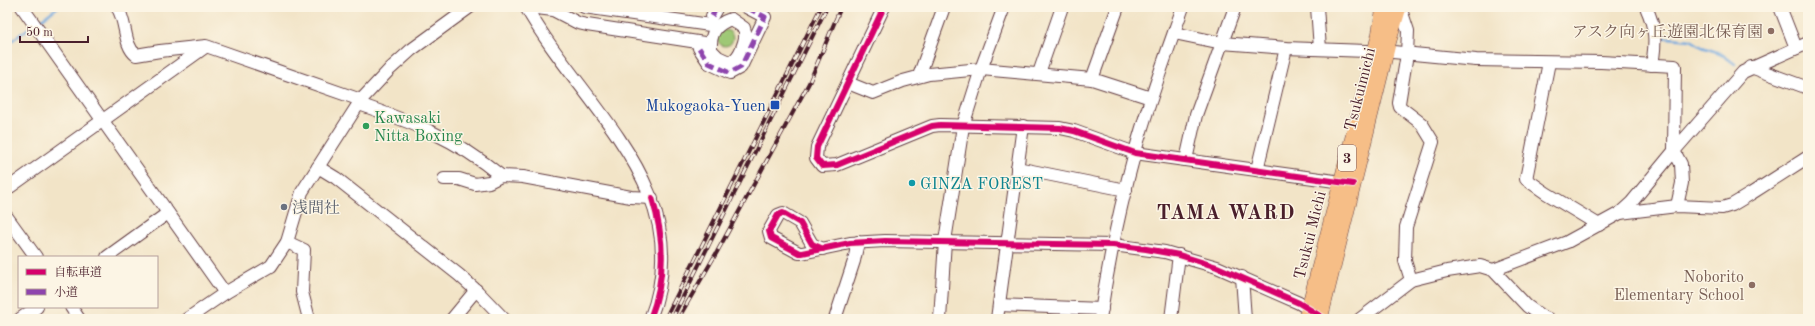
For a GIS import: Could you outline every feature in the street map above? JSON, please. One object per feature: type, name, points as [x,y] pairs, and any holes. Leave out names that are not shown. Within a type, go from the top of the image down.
[{"type":"main road","name":"Tsukui Michi","points":[[1316,316],[1347,183],[1381,51],[1384,7]]},
{"type":"main road","name":"Tsukuimichi","points":[[1381,51],[1400,7]]},
{"type":"street","points":[[22,7],[225,293]]},
{"type":"street","points":[[117,7],[121,13],[131,51],[136,55],[206,46],[360,102],[434,132],[477,157],[501,176]]},
{"type":"street","points":[[188,319],[225,293],[271,266],[287,242],[302,192],[360,102],[390,69],[411,50],[470,7]]},
{"type":"street","points":[[526,7],[633,159],[652,198],[661,236],[662,266],[660,289],[650,319]]},
{"type":"street","points":[[529,7],[553,10],[578,23],[587,25],[697,45],[704,43],[718,58],[729,62],[735,59],[745,38],[744,28],[741,24],[731,19],[715,16],[699,23],[584,7]]},
{"type":"street","points":[[697,45],[709,63],[730,73],[741,67],[765,17],[746,7]]},
{"type":"street","points":[[884,7],[815,154],[818,163],[822,166],[840,164],[932,126],[1024,126],[1060,128],[1074,131],[1135,152],[1347,183]]},
{"type":"street","points":[[920,76],[944,7]]},
{"type":"street","points":[[940,319],[945,241],[963,126],[981,69],[1004,7]]},
{"type":"street","points":[[1039,73],[1062,7]]},
{"type":"street","points":[[1092,79],[1118,7]]},
{"type":"street","points":[[999,305],[1043,313],[1101,314],[1113,245],[1135,152],[1151,98],[1183,7]]},
{"type":"street","points":[[1186,160],[1196,115],[1235,7]]},
{"type":"street","points":[[1317,7],[1320,49]]},
{"type":"street","points":[[1400,7],[1408,31],[1407,54],[1398,103],[1400,107],[1422,124],[1434,142],[1406,227],[1405,261],[1411,280]]},
{"type":"street","points":[[1646,7],[1655,31],[1656,40],[1652,65]]},
{"type":"street","points":[[1780,7],[1796,48]]},
{"type":"street","points":[[711,49],[715,16]]},
{"type":"street","points":[[697,45],[703,36],[702,27],[699,23]]},
{"type":"street","points":[[1174,33],[1222,43],[1286,48],[1381,51],[1476,60],[1675,66],[1674,151],[1681,164],[1682,177],[1677,206]]},
{"type":"street","points":[[1493,270],[1567,242],[1620,213],[1631,203],[1743,72],[1751,67],[1808,43]]},
{"type":"street","points":[[7,189],[206,46]]},
{"type":"street","points":[[1257,170],[1286,48]]},
{"type":"street","points":[[1549,62],[1526,179],[1599,225]]},
{"type":"street","points":[[1751,67],[1808,88]]},
{"type":"street","points":[[848,83],[873,93],[920,76],[981,69],[1039,73],[1092,79],[1151,98]]},
{"type":"street","points":[[997,319],[1024,126]]},
{"type":"street","points":[[1620,213],[1677,206],[1722,208],[1732,205],[1808,157]]},
{"type":"street","points":[[318,167],[336,178],[386,216],[476,290],[504,319]]},
{"type":"street","points":[[1017,168],[1126,190]]},
{"type":"street","points":[[444,179],[459,179],[475,184],[490,182],[501,176],[523,177],[631,197],[652,198]]},
{"type":"street","points":[[108,256],[168,214]]},
{"type":"street","points":[[7,217],[35,256]]},
{"type":"street","points":[[823,249],[858,242],[885,241],[1113,245],[1179,255],[1242,277],[1316,316]]},
{"type":"street","points":[[287,242],[304,250],[302,292],[309,319]]},
{"type":"street","points":[[839,317],[858,242]]},
{"type":"street","points":[[1171,319],[1179,255]]},
{"type":"street","points":[[1360,319],[1411,280],[1466,267],[1480,266],[1493,270],[1528,306],[1541,316],[1548,319]]},
{"type":"street","points":[[1242,277],[1245,319]]},
{"type":"street","points":[[452,319],[476,290]]},
{"type":"street","points":[[20,319],[35,308]]},
{"type":"street","points":[[72,308],[79,319]]},
{"type":"green space","points":[[722,30],[728,30],[733,35],[731,44],[728,46],[722,46],[717,41],[717,35]]},
{"type":"waterway","points":[[38,22],[58,7]]},
{"type":"waterway","points":[[7,44],[32,26]]},
{"type":"waterway","points":[[1658,37],[1691,40],[1702,47],[1720,53],[1735,64]]},
{"type":"railway","points":[[665,319],[821,7]]},
{"type":"railway","points":[[672,319],[827,7]]},
{"type":"railway","points":[[678,319],[717,252],[809,83],[841,7]]},
{"type":"marked path","points":[[712,16],[717,7]]},
{"type":"marked path","points":[[699,48],[709,63],[730,73],[741,67],[765,17],[746,7]]},
{"type":"cycle path","points":[[884,7],[817,147],[816,158],[822,166],[837,165],[932,126],[1060,128],[1074,131],[1135,153],[1353,184]]},
{"type":"cycle path","points":[[650,319],[659,289],[662,259],[659,229],[652,198]]},
{"type":"cycle path","points":[[823,249],[812,244],[800,223],[783,213],[778,215],[769,231],[771,238],[799,253],[802,253],[850,243],[885,241],[1113,245],[1146,249],[1179,255],[1217,267],[1299,303],[1325,319]]},
{"type":"place","name":"アスク向ヶ丘遊園北保育園","points":[[1771,31]]},
{"type":"place","name":"Mukogaoka-Yuen","points":[[775,105]]},
{"type":"place","name":"Kawasaki Nitta Boxing","points":[[366,126]]},
{"type":"place","name":"GINZA FOREST","points":[[912,183]]},
{"type":"place","name":"浅間社","points":[[284,207]]},
{"type":"place","name":"Noborito Elementary School","points":[[1752,285]]},
{"type":"district","name":"TAMA WARD","points":[[1226,212]]}]
